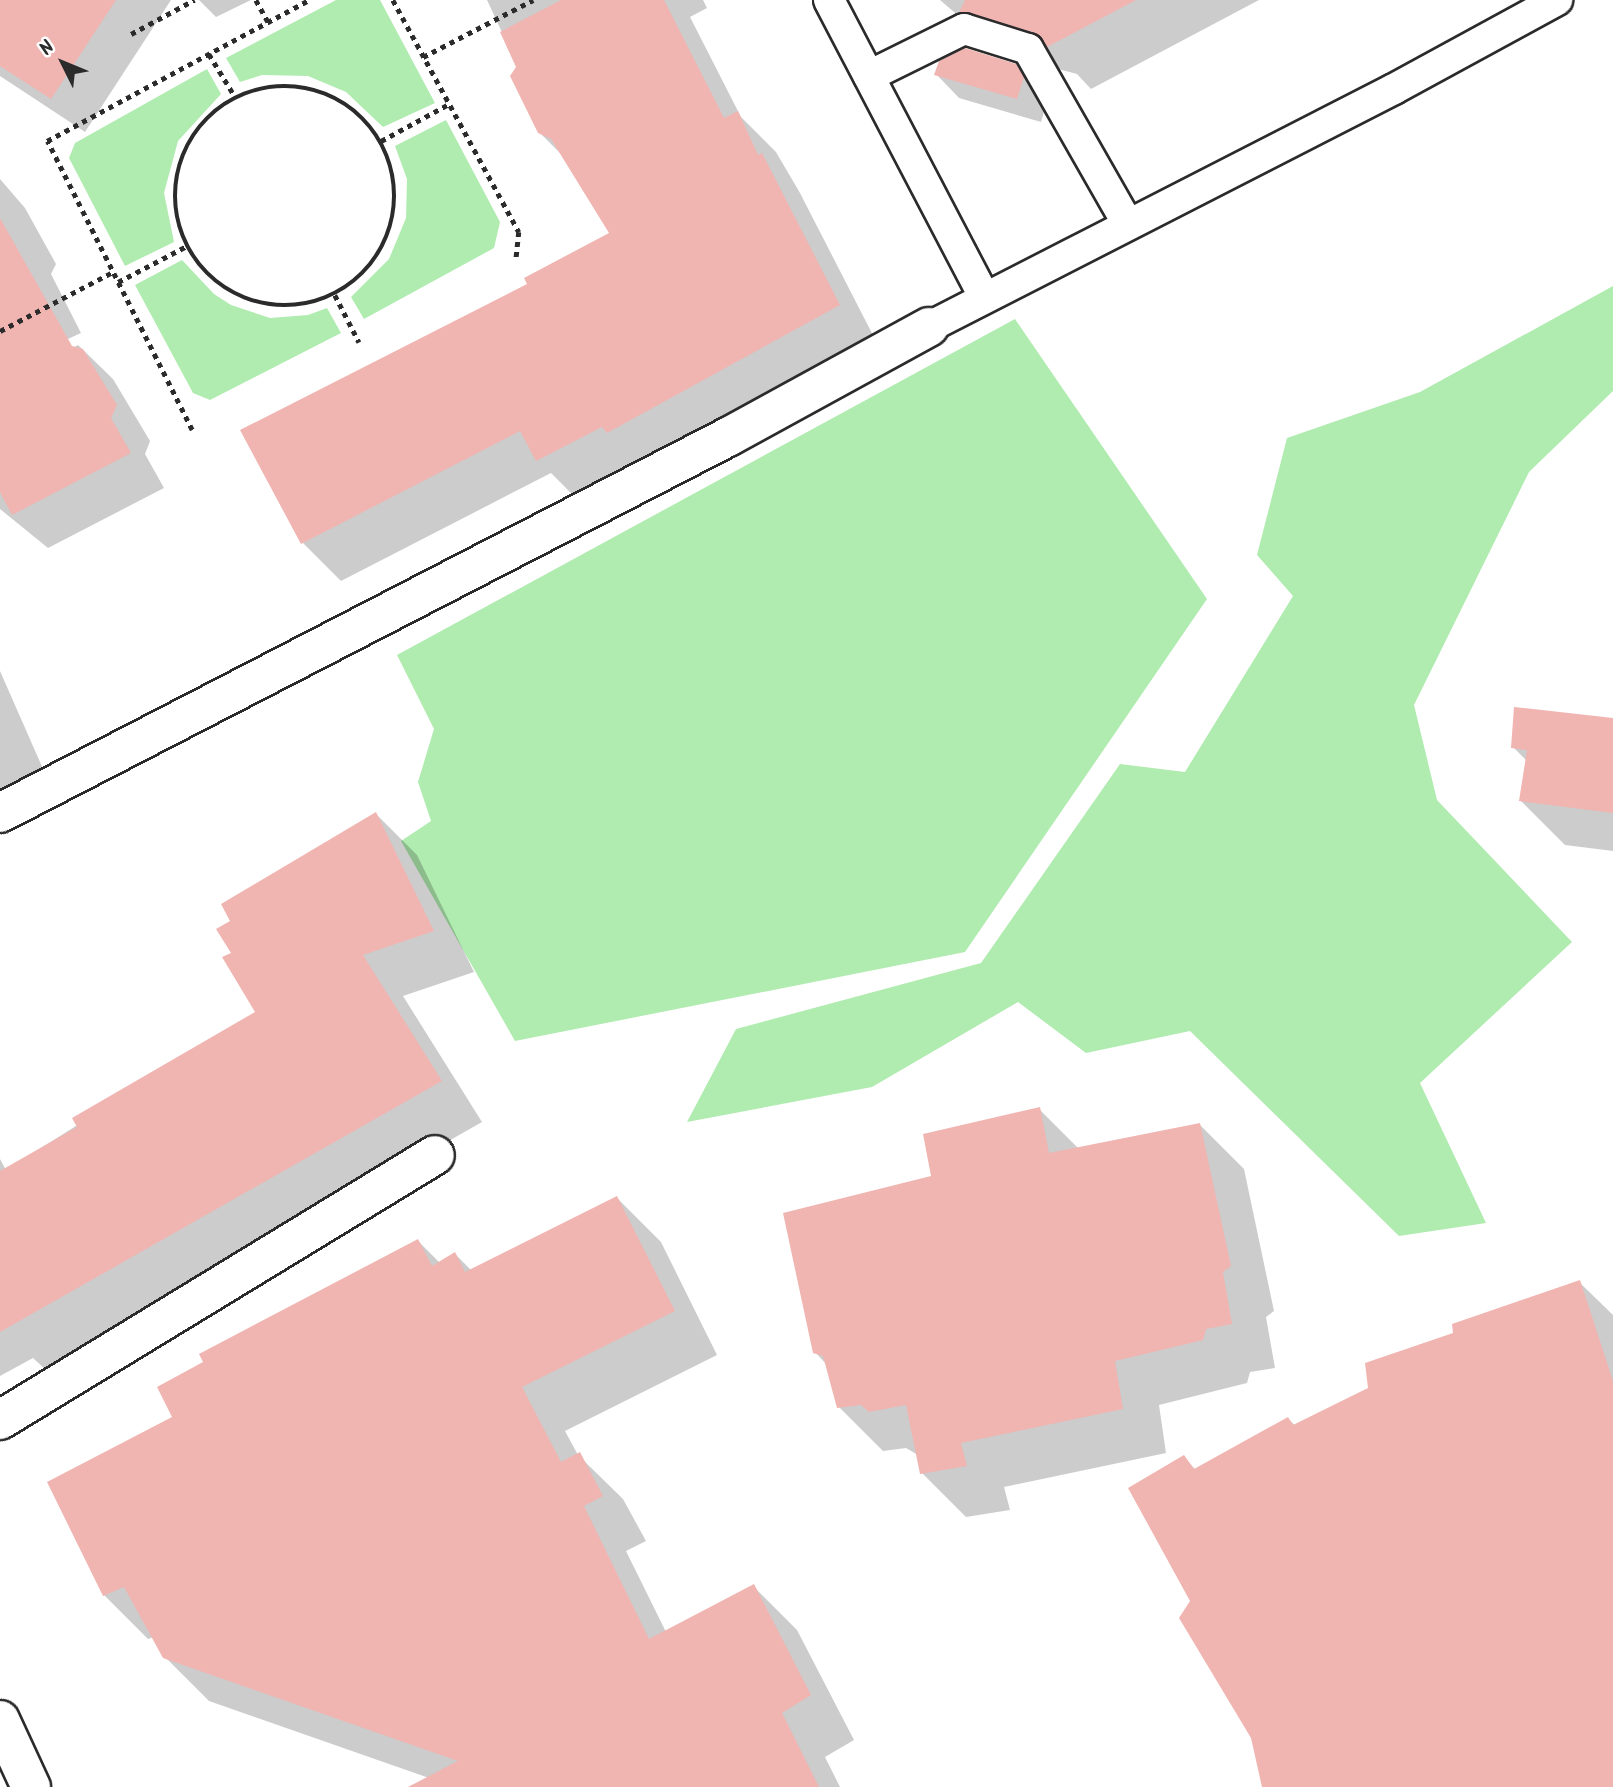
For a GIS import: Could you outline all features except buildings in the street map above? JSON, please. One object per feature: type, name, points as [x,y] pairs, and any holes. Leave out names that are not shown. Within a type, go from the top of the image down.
[{"type":"street","points":[[0,813],[728,437],[929,327]]},
{"type":"street","points":[[0,1420],[435,1155]]},
{"type":"street","points":[[1,1722],[32,1787]]},
{"type":"lane","points":[[830,0],[985,298]]},
{"type":"lane","points":[[929,327],[1394,89],[1557,0]]},
{"type":"lane","points":[[869,76],[964,29],[1028,49],[1128,224]]},
{"type":"path","points":[[131,34],[194,0]]},
{"type":"path","points":[[256,0],[268,22]]},
{"type":"path","points":[[192,430],[47,141],[309,0]]},
{"type":"path","points":[[393,0],[519,232],[516,260]]},
{"type":"path","points":[[423,57],[533,0]]},
{"type":"path","points":[[209,54],[236,98]]},
{"type":"path","points":[[288,85],[324,92],[355,110],[381,141],[394,172],[395,209],[388,232],[364,273],[335,295],[300,306],[264,306],[230,293],[202,270],[187,246],[174,204],[178,167],[193,134],[219,108],[251,90],[288,85]]},
{"type":"path","points":[[381,141],[449,104]]},
{"type":"path","points":[[118,282],[187,246]]},
{"type":"path","points":[[0,331],[113,272]]},
{"type":"path","points":[[335,295],[359,342]]},
{"type":"green space","points":[[336,0],[380,0],[435,103],[383,127],[346,92],[308,76],[262,75],[240,82],[226,58]]},
{"type":"green space","points":[[207,69],[221,94],[178,141],[164,193],[174,242],[125,266],[69,158],[75,143]]},
{"type":"green space","points":[[446,120],[500,222],[494,248],[364,319],[351,297],[389,259],[406,218],[407,179],[395,146]]},
{"type":"green space","points":[[182,260],[214,294],[231,305],[270,318],[308,315],[327,308],[341,333],[210,400],[193,393],[135,285]]},
{"type":"green space","points":[[1613,286],[1613,391],[1529,472],[1414,705],[1437,800],[1572,942],[1420,1083],[1486,1223],[1399,1236],[1190,1031],[1086,1053],[1018,1002],[872,1087],[687,1122],[736,1029],[981,963],[1120,764],[1185,772],[1293,596],[1257,555],[1287,438],[1420,392]]},
{"type":"green space","points":[[1015,319],[1207,599],[965,952],[515,1041],[401,841],[431,821],[418,782],[434,729],[397,655]]}]
